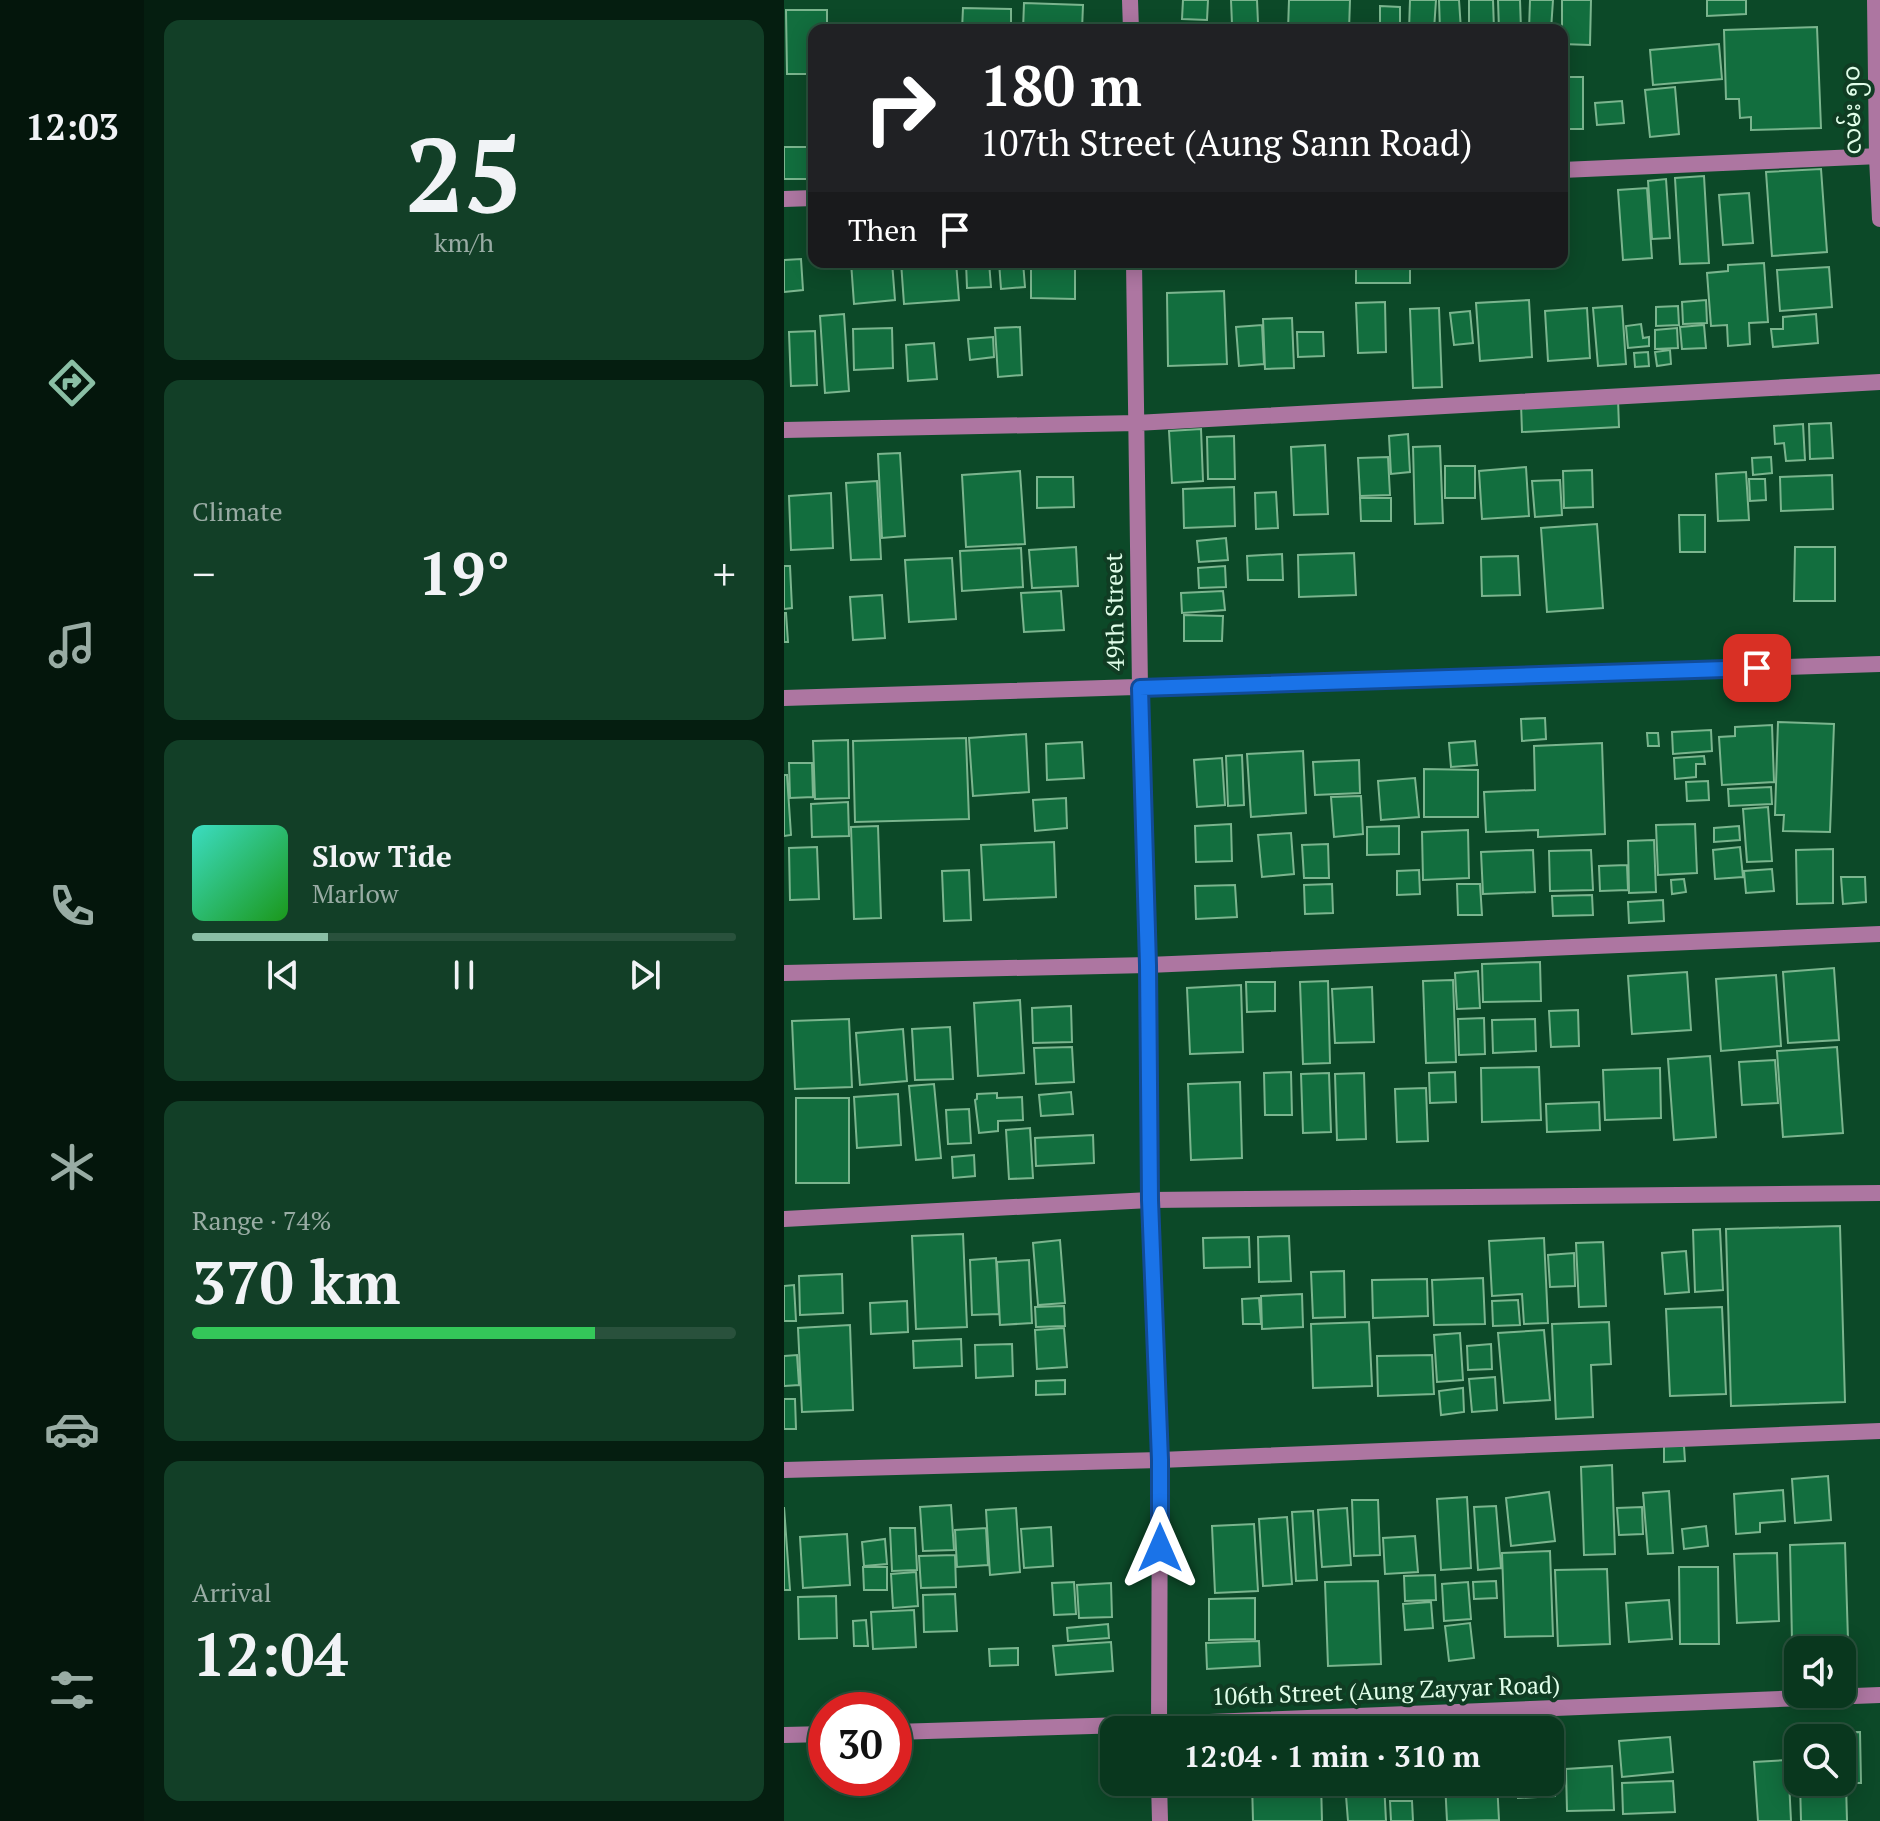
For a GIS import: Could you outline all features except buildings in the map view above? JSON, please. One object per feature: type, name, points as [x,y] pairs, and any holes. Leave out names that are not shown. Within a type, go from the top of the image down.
[{"type":"street","points":[[1130,0],[1131,24]]},
{"type":"street","name":"လမ်း ၅၀","points":[[1875,0],[1880,219]]},
{"type":"street","points":[[1568,170],[1878,156]]},
{"type":"street","points":[[784,199],[808,198]]},
{"type":"street","name":"49th Street","points":[[1134,268],[1150,1200],[1160,1460],[1159,1716]]},
{"type":"street","points":[[784,430],[1136,423],[1880,382]]},
{"type":"street","points":[[784,698],[1880,664]]},
{"type":"street","points":[[784,973],[1148,965],[1880,934]]},
{"type":"street","points":[[784,1219],[1150,1200],[1880,1193]]},
{"type":"street","points":[[784,1470],[1160,1460],[1880,1431]]},
{"type":"street","name":"106th Street (Aung Zayyar Road)","points":[[1407,1716],[1880,1695]]},
{"type":"street","name":"106th Street (Aung Zayyar Road)","points":[[912,1732],[1100,1728]]},
{"type":"street","points":[[784,1735],[808,1734]]},
{"type":"street","points":[[1159,1796],[1160,1821]]},
{"type":"route","points":[[1160,1548],[1140,688],[1757,668]]}]
